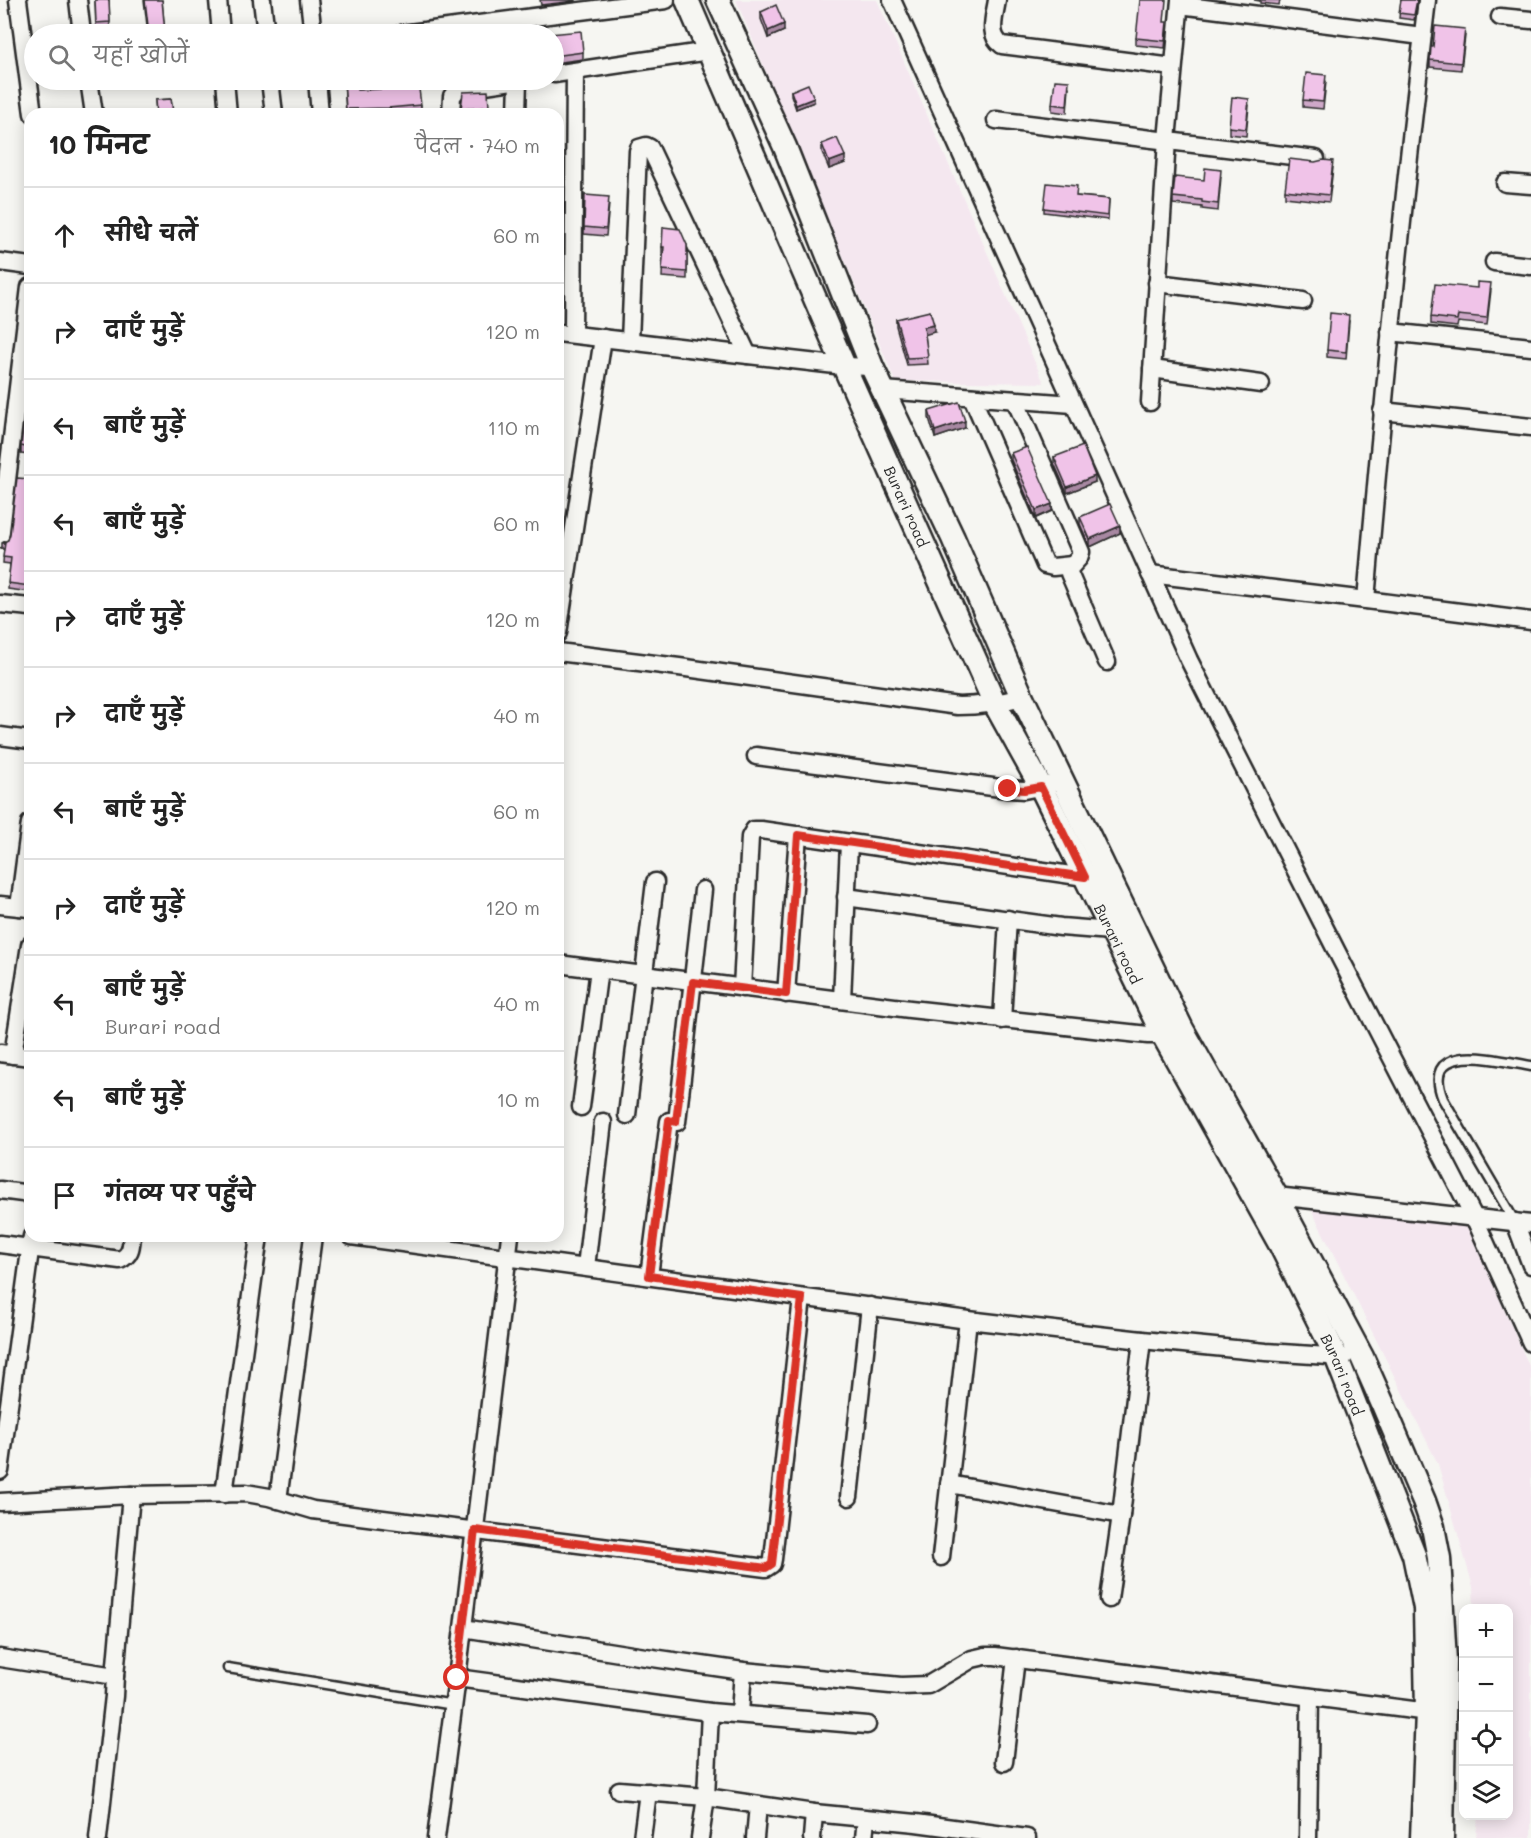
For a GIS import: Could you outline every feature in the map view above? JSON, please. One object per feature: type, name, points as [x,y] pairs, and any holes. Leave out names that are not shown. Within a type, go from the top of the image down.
[{"type":"main road","name":"Burari road","points":[[687,0],[844,366],[995,704],[1041,787],[1111,931],[1172,1032],[1267,1200],[1362,1357],[1424,1501],[1440,1558],[1445,1661],[1436,1713],[1422,1838]]},
{"type":"main road","name":"Burari road","points":[[718,0],[785,147],[872,367],[953,538],[1172,1032]]},
{"type":"main road","name":"Burari road","points":[[1267,1200],[1281,1246],[1336,1356],[1414,1555],[1425,1608],[1436,1713],[1442,1838]]},
{"type":"street","points":[[18,0],[24,46]]},
{"type":"street","points":[[78,0],[81,24]]},
{"type":"street","points":[[218,0],[220,24]]},
{"type":"street","points":[[262,0],[265,24]]},
{"type":"street","points":[[309,0],[312,24]]},
{"type":"street","points":[[479,24],[666,0]]},
{"type":"street","points":[[892,0],[1194,671],[1337,952],[1481,1218],[1531,1342]]},
{"type":"street","points":[[997,0],[993,32],[997,42],[1002,45],[1173,67]]},
{"type":"street","points":[[1366,600],[1404,187],[1426,0]]},
{"type":"street","points":[[1150,402],[1167,140],[1180,3],[1422,36]]},
{"type":"street","points":[[1500,17],[1531,20]]},
{"type":"street","points":[[564,73],[709,51]]},
{"type":"street","points":[[575,71],[566,334],[844,366],[872,367]]},
{"type":"street","points":[[30,90],[32,108]]},
{"type":"street","points":[[90,90],[93,108]]},
{"type":"street","points":[[226,90],[227,108]]},
{"type":"street","points":[[271,90],[273,108]]},
{"type":"street","points":[[318,90],[319,108]]},
{"type":"street","points":[[451,108],[452,96],[457,90]]},
{"type":"street","points":[[518,90],[518,108]]},
{"type":"street","points":[[996,120],[1316,159]]},
{"type":"street","points":[[630,341],[638,151],[642,146],[646,146],[650,147],[748,355]]},
{"type":"street","points":[[1505,183],[1531,185]]},
{"type":"street","points":[[0,262],[24,265]]},
{"type":"street","points":[[1494,262],[1531,266]]},
{"type":"street","points":[[1157,283],[1303,301]]},
{"type":"street","points":[[1390,332],[1531,347]]},
{"type":"street","points":[[0,539],[24,337]]},
{"type":"street","points":[[564,553],[603,338]]},
{"type":"street","points":[[1152,369],[1261,384]]},
{"type":"street","points":[[883,390],[1073,404]]},
{"type":"street","points":[[972,397],[1045,565],[1053,567],[1072,565]]},
{"type":"street","points":[[1015,400],[1081,552],[1079,558],[1069,569],[1070,576],[1107,662]]},
{"type":"street","points":[[1382,411],[1531,427]]},
{"type":"street","points":[[1150,574],[1531,621]]},
{"type":"street","points":[[0,604],[24,606]]},
{"type":"street","points":[[564,653],[958,706],[995,704],[1022,697]]},
{"type":"street","points":[[0,736],[24,739]]},
{"type":"street","points":[[756,756],[1008,789],[1024,790],[1063,782]]},
{"type":"street","points":[[742,988],[750,837],[753,830],[1085,877]]},
{"type":"street","points":[[786,994],[798,835]]},
{"type":"street","points":[[842,1000],[849,843]]},
{"type":"street","points":[[627,1115],[656,882]]},
{"type":"street","points":[[649,1276],[669,1120],[676,1122],[703,890]]},
{"type":"street","points":[[846,897],[1111,931]]},
{"type":"street","points":[[0,905],[24,908]]},
{"type":"street","points":[[1002,1020],[1008,919]]},
{"type":"street","points":[[564,965],[1002,1020],[1134,1034],[1172,1032]]},
{"type":"street","points":[[581,1107],[598,969]]},
{"type":"street","points":[[14,1055],[24,986]]},
{"type":"street","points":[[586,1267],[603,1122]]},
{"type":"street","points":[[0,1190],[24,1193]]},
{"type":"street","points":[[1267,1200],[1517,1222],[1531,1265]]},
{"type":"street","points":[[0,1471],[31,1242]]},
{"type":"street","points":[[0,1244],[31,1242],[120,1260],[126,1257],[131,1242]]},
{"type":"street","points":[[224,1494],[258,1242]]},
{"type":"street","points":[[278,1500],[312,1242]]},
{"type":"street","points":[[448,1242],[507,1256],[968,1320],[1266,1352],[1362,1357]]},
{"type":"street","points":[[436,1838],[509,1242]]},
{"type":"street","points":[[0,1502],[131,1495],[246,1493],[313,1510],[766,1568],[770,1566],[773,1559],[802,1298]]},
{"type":"street","points":[[849,1497],[870,1306]]},
{"type":"street","points":[[941,1557],[968,1320]]},
{"type":"street","points":[[1109,1599],[1142,1340]]},
{"type":"street","points":[[949,1484],[1121,1515]]},
{"type":"street","points":[[98,1838],[131,1495]]},
{"type":"street","points":[[463,1628],[743,1671],[918,1687],[935,1683],[978,1657],[996,1656],[1436,1713]]},
{"type":"street","points":[[0,1658],[115,1676]]},
{"type":"street","points":[[1004,1762],[1016,1658]]},
{"type":"street","points":[[740,1713],[743,1671]]},
{"type":"street","points":[[457,1678],[710,1712],[867,1725]]},
{"type":"street","points":[[1308,1838],[1310,1697]]},
{"type":"street","points":[[700,1838],[706,1797],[710,1712]]},
{"type":"street","points":[[619,1790],[706,1797],[866,1820],[915,1831],[1027,1838]]},
{"type":"street","points":[[642,1838],[648,1792]]},
{"type":"street","points":[[755,1838],[758,1805]]},
{"type":"street","points":[[812,1838],[814,1813]]},
{"type":"street","points":[[864,1838],[866,1820]]},
{"type":"lane","points":[[1517,1222],[1443,1099],[1438,1080],[1440,1070],[1457,1058],[1477,1058],[1531,1066]]},
{"type":"lane","points":[[228,1668],[454,1705]]},
{"type":"shaded area","points":[[736,0],[877,0],[1044,383],[895,381]]},
{"type":"shaded area","points":[[1311,1209],[1464,1220],[1531,1370],[1531,1838],[1476,1838],[1478,1820],[1513,1820],[1513,1604],[1474,1604],[1473,1587],[1438,1464]]},
{"type":"building","points":[[95,0],[109,0],[110,22],[96,23]]},
{"type":"building","points":[[145,0],[162,0],[164,24],[148,24]]},
{"type":"building","points":[[1140,0],[1166,0],[1165,41],[1136,38]]},
{"type":"building","points":[[1401,0],[1417,0],[1414,15],[1399,13]]},
{"type":"building","points":[[776,5],[784,24],[768,31],[761,12]]},
{"type":"building","points":[[1435,26],[1465,29],[1461,63],[1430,60]]},
{"type":"building","points":[[581,31],[583,52],[564,55],[564,33]]},
{"type":"building","points":[[1306,73],[1326,75],[1323,102],[1303,100]]},
{"type":"building","points":[[1055,80],[1069,81],[1067,106],[1052,104]]},
{"type":"building","points":[[808,84],[814,98],[796,105],[791,91]]},
{"type":"building","points":[[345,90],[419,90],[421,105],[346,108]]},
{"type":"building","points":[[488,91],[489,107],[461,108],[463,92]]},
{"type":"building","points":[[1232,97],[1249,99],[1246,129],[1229,127]]},
{"type":"building","points":[[171,99],[172,108],[156,108],[155,100]]},
{"type":"building","points":[[837,138],[845,156],[829,162],[822,144]]},
{"type":"building","points":[[1289,159],[1315,162],[1333,161],[1329,195],[1285,190]]},
{"type":"building","points":[[1205,168],[1221,170],[1218,204],[1173,197],[1175,177],[1204,180]]},
{"type":"building","points":[[1047,183],[1077,186],[1076,196],[1109,199],[1108,216],[1044,208]]},
{"type":"building","points":[[585,195],[609,197],[606,229],[584,227]]},
{"type":"building","points":[[663,227],[680,229],[687,245],[687,272],[662,270]]},
{"type":"building","points":[[1477,282],[1491,283],[1487,318],[1458,315],[1457,320],[1431,317],[1435,284],[1477,288]]},
{"type":"building","points":[[930,311],[934,325],[924,327],[928,357],[907,358],[896,319]]},
{"type":"building","points":[[1330,313],[1349,315],[1346,352],[1327,350]]},
{"type":"building","points":[[959,402],[965,421],[935,431],[929,411]]},
{"type":"building","points":[[23,428],[24,447],[21,446]]},
{"type":"building","points":[[1083,446],[1095,476],[1067,487],[1054,457]]},
{"type":"building","points":[[1027,447],[1052,504],[1036,510],[1011,453]]},
{"type":"building","points":[[17,478],[24,479],[24,585],[8,583],[11,558],[3,557],[5,543],[2,543],[8,540]]},
{"type":"building","points":[[1110,504],[1120,526],[1090,539],[1080,517]]},
{"type":"route","points":[[457,1678],[475,1530],[766,1568],[772,1564],[802,1298],[649,1276],[669,1120],[676,1122],[693,982],[786,994],[798,835],[1085,877],[1041,787],[1024,790],[1008,789]]}]
